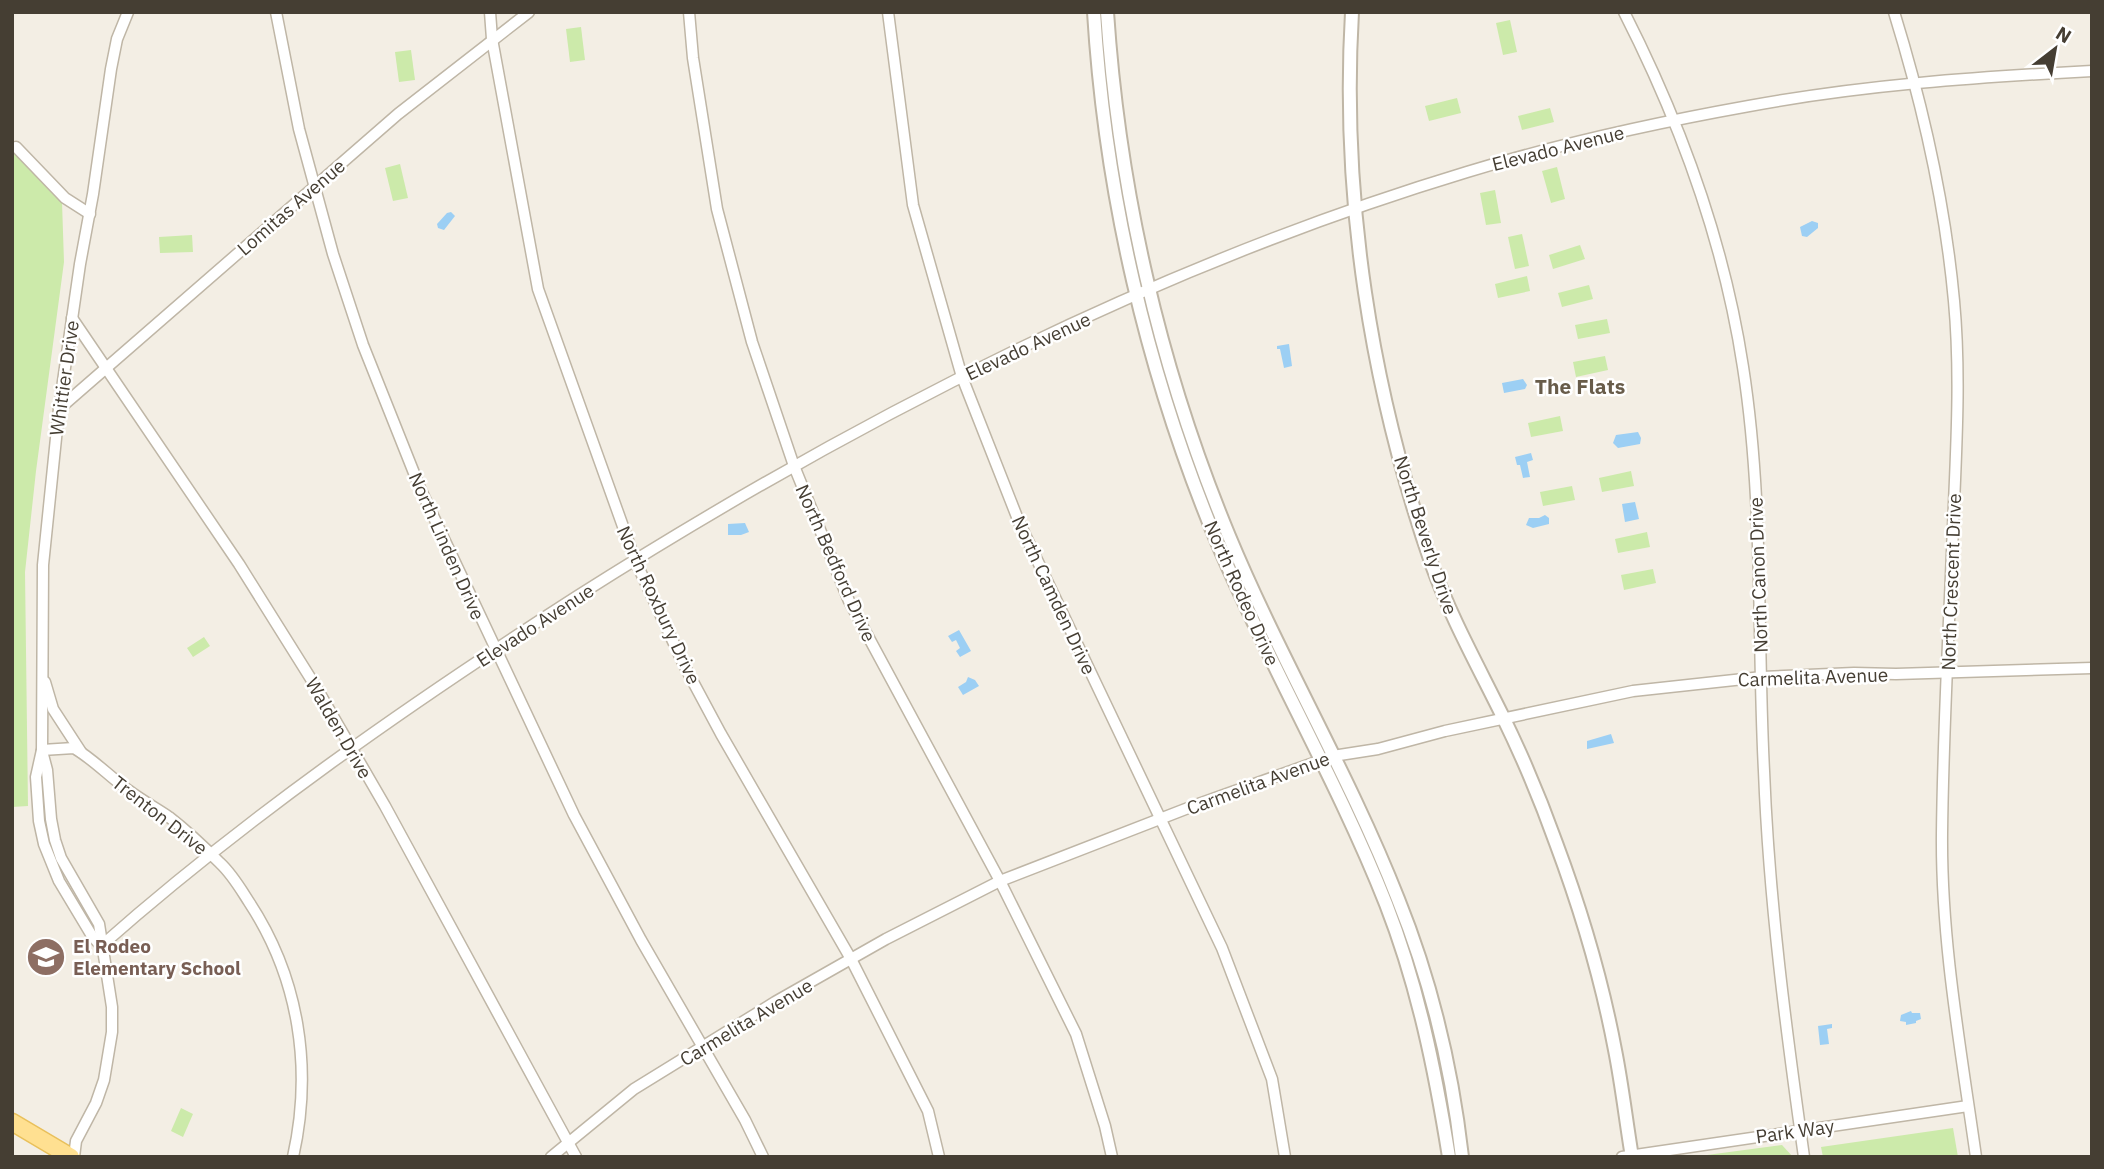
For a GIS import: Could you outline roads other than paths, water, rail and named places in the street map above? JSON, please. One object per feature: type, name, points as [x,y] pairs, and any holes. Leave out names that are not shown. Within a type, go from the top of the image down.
[{"type":"main road","points":[[12,1122],[72,1157]]},
{"type":"street","name":"Whittier Drive","points":[[72,1157],[76,1141],[96,1103],[104,1080],[112,1032],[109,984],[99,924],[61,858],[51,820],[47,770],[42,750],[43,565],[59,409],[72,318],[111,69],[117,39],[128,12]]},
{"type":"street","name":"North Linden Drive","points":[[276,12],[288,78],[314,187],[347,298],[380,391],[425,500],[606,877],[704,1048],[762,1157]]},
{"type":"street","name":"North Roxbury Drive","points":[[490,12],[492,39],[538,289],[635,561],[684,665],[721,734],[851,959],[928,1111],[939,1157]]},
{"type":"street","name":"Lomitas Avenue","points":[[59,409],[398,114],[529,12]]},
{"type":"street","name":"North Bedford Drive","points":[[689,12],[693,58],[718,209],[752,342],[794,466],[849,601],[1000,881],[1076,1034],[1112,1157]]},
{"type":"street","name":"North Camden Drive","points":[[888,12],[913,205],[962,377],[1019,522],[1222,948],[1272,1079],[1285,1157]]},
{"type":"street","name":"North Rodeo Drive","points":[[1094,12],[1109,156],[1137,296],[1160,382],[1206,515],[1250,615],[1385,866],[1415,947],[1442,1040],[1462,1157]]},
{"type":"street","name":"North Rodeo Drive","points":[[1107,12],[1123,154],[1150,290],[1173,378],[1214,498],[1327,758],[1406,963],[1429,1042],[1449,1157]]},
{"type":"street","name":"North Beverly Drive","points":[[1352,12],[1349,136],[1354,210],[1377,363],[1415,513],[1433,568],[1459,633],[1503,718],[1557,844],[1584,930],[1615,1050],[1628,1156]]},
{"type":"street","name":"North Canon Drive","points":[[1624,12],[1675,120],[1704,200],[1743,368],[1753,458],[1770,877],[1785,1024],[1804,1157]]},
{"type":"street","name":"North Crescent Drive","points":[[1894,12],[1916,83],[1940,192],[1954,301],[1958,399],[1942,836],[1944,909],[1976,1157]]},
{"type":"street","name":"Elevado Avenue","points":[[101,946],[211,855],[351,748],[495,650],[635,561],[794,466],[962,377],[1150,290],[1248,249],[1354,210],[1494,164],[1675,120],[1795,98],[1916,83],[2092,71]]},
{"type":"street","points":[[16,147],[65,198],[90,214]]},
{"type":"street","name":"Walden Drive","points":[[72,318],[239,564],[351,748],[576,1157]]},
{"type":"street","name":"Carmelita Avenue","points":[[551,1157],[634,1089],[775,1002],[1000,881],[1327,758],[1378,749],[1503,718],[1633,691],[1762,677],[2092,668]]},
{"type":"street","name":"Trenton Drive","points":[[42,672],[53,709],[82,753],[130,792],[183,828],[231,875],[260,918],[282,962],[290,986],[303,1058],[300,1129],[293,1157]]},
{"type":"street","points":[[42,750],[74,748],[82,753]]},
{"type":"street","name":"Park Way","points":[[1628,1156],[1968,1106]]},
{"type":"water","points":[[451,212],[455,216],[444,230],[438,228],[437,224]]},
{"type":"water","points":[[1812,221],[1818,223],[1818,228],[1807,237],[1802,236],[1800,227]]},
{"type":"water","points":[[1289,344],[1292,366],[1284,368],[1277,346]]},
{"type":"water","points":[[1523,379],[1527,385],[1525,389],[1504,393],[1502,383]]},
{"type":"water","points":[[1638,432],[1640,444],[1618,448],[1613,443],[1616,435]]},
{"type":"water","points":[[1531,453],[1533,460],[1527,462],[1530,477],[1523,478],[1515,457]]},
{"type":"water","points":[[1635,502],[1639,519],[1625,522],[1622,504]]},
{"type":"water","points":[[1545,515],[1549,518],[1549,524],[1533,528],[1526,525],[1529,518]]},
{"type":"water","points":[[745,523],[749,532],[728,535],[728,524]]},
{"type":"water","points":[[959,630],[971,651],[960,657],[956,651],[960,648],[956,640],[952,642],[948,636]]},
{"type":"water","points":[[968,677],[975,680],[979,686],[963,695],[958,687],[966,682]]},
{"type":"water","points":[[1611,734],[1614,743],[1587,749],[1587,741]]},
{"type":"water","points":[[1911,1011],[1920,1013],[1921,1019],[1906,1025],[1906,1022],[1900,1021],[1901,1015]]},
{"type":"water","points":[[1832,1024],[1832,1028],[1827,1029],[1829,1044],[1820,1045],[1818,1026]]},
{"type":"place","name":"El Rodeo Elementary School","points":[[46,957]]},
{"type":"district","name":"The Flats","points":[[1580,386]]}]
